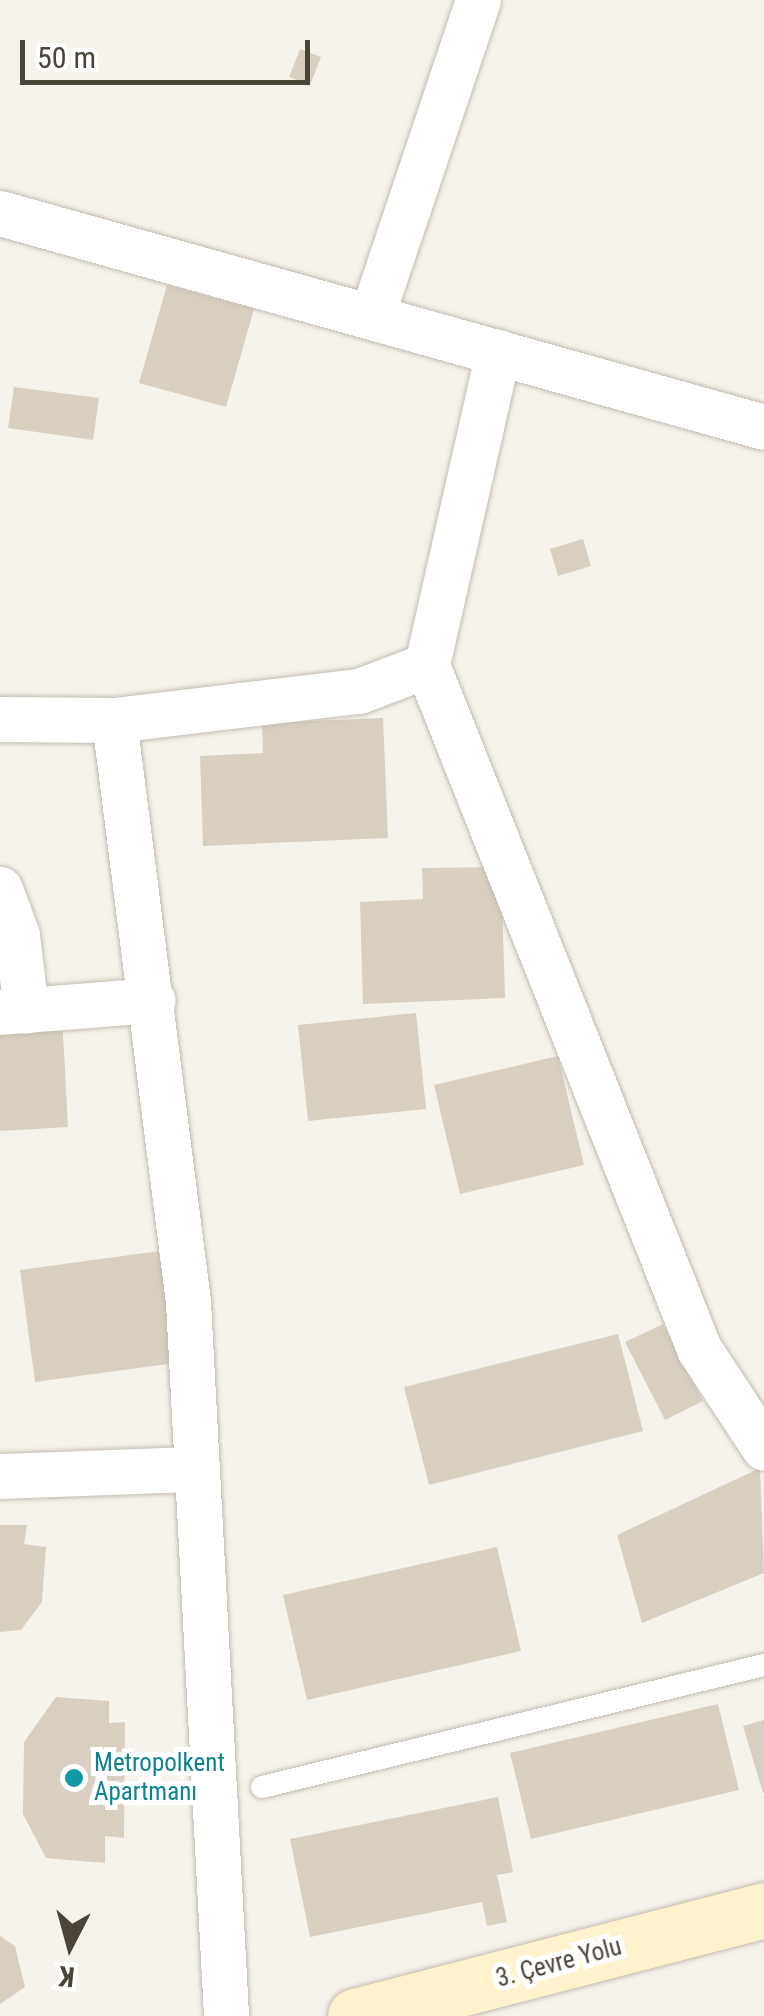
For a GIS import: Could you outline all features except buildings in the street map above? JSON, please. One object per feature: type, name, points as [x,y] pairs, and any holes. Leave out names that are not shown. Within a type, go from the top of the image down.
[{"type":"main road","name":"3. Çevre Yolu","points":[[354,2016],[764,1910]]},
{"type":"street","points":[[372,315],[478,0]]},
{"type":"street","points":[[0,213],[764,427]]},
{"type":"street","points":[[498,352],[427,666],[699,1349],[764,1448]]},
{"type":"street","points":[[0,719],[114,720],[360,691],[427,666]]},
{"type":"street","points":[[114,720],[153,1000],[188,1302],[226,2016]]},
{"type":"street","points":[[0,889],[18,935],[13,1011],[153,1000]]},
{"type":"street","points":[[0,1476],[195,1469]]},
{"type":"lane","points":[[262,1786],[764,1666]]},
{"type":"place","name":"Metropolkent Apartmanı","points":[[74,1778]]}]
